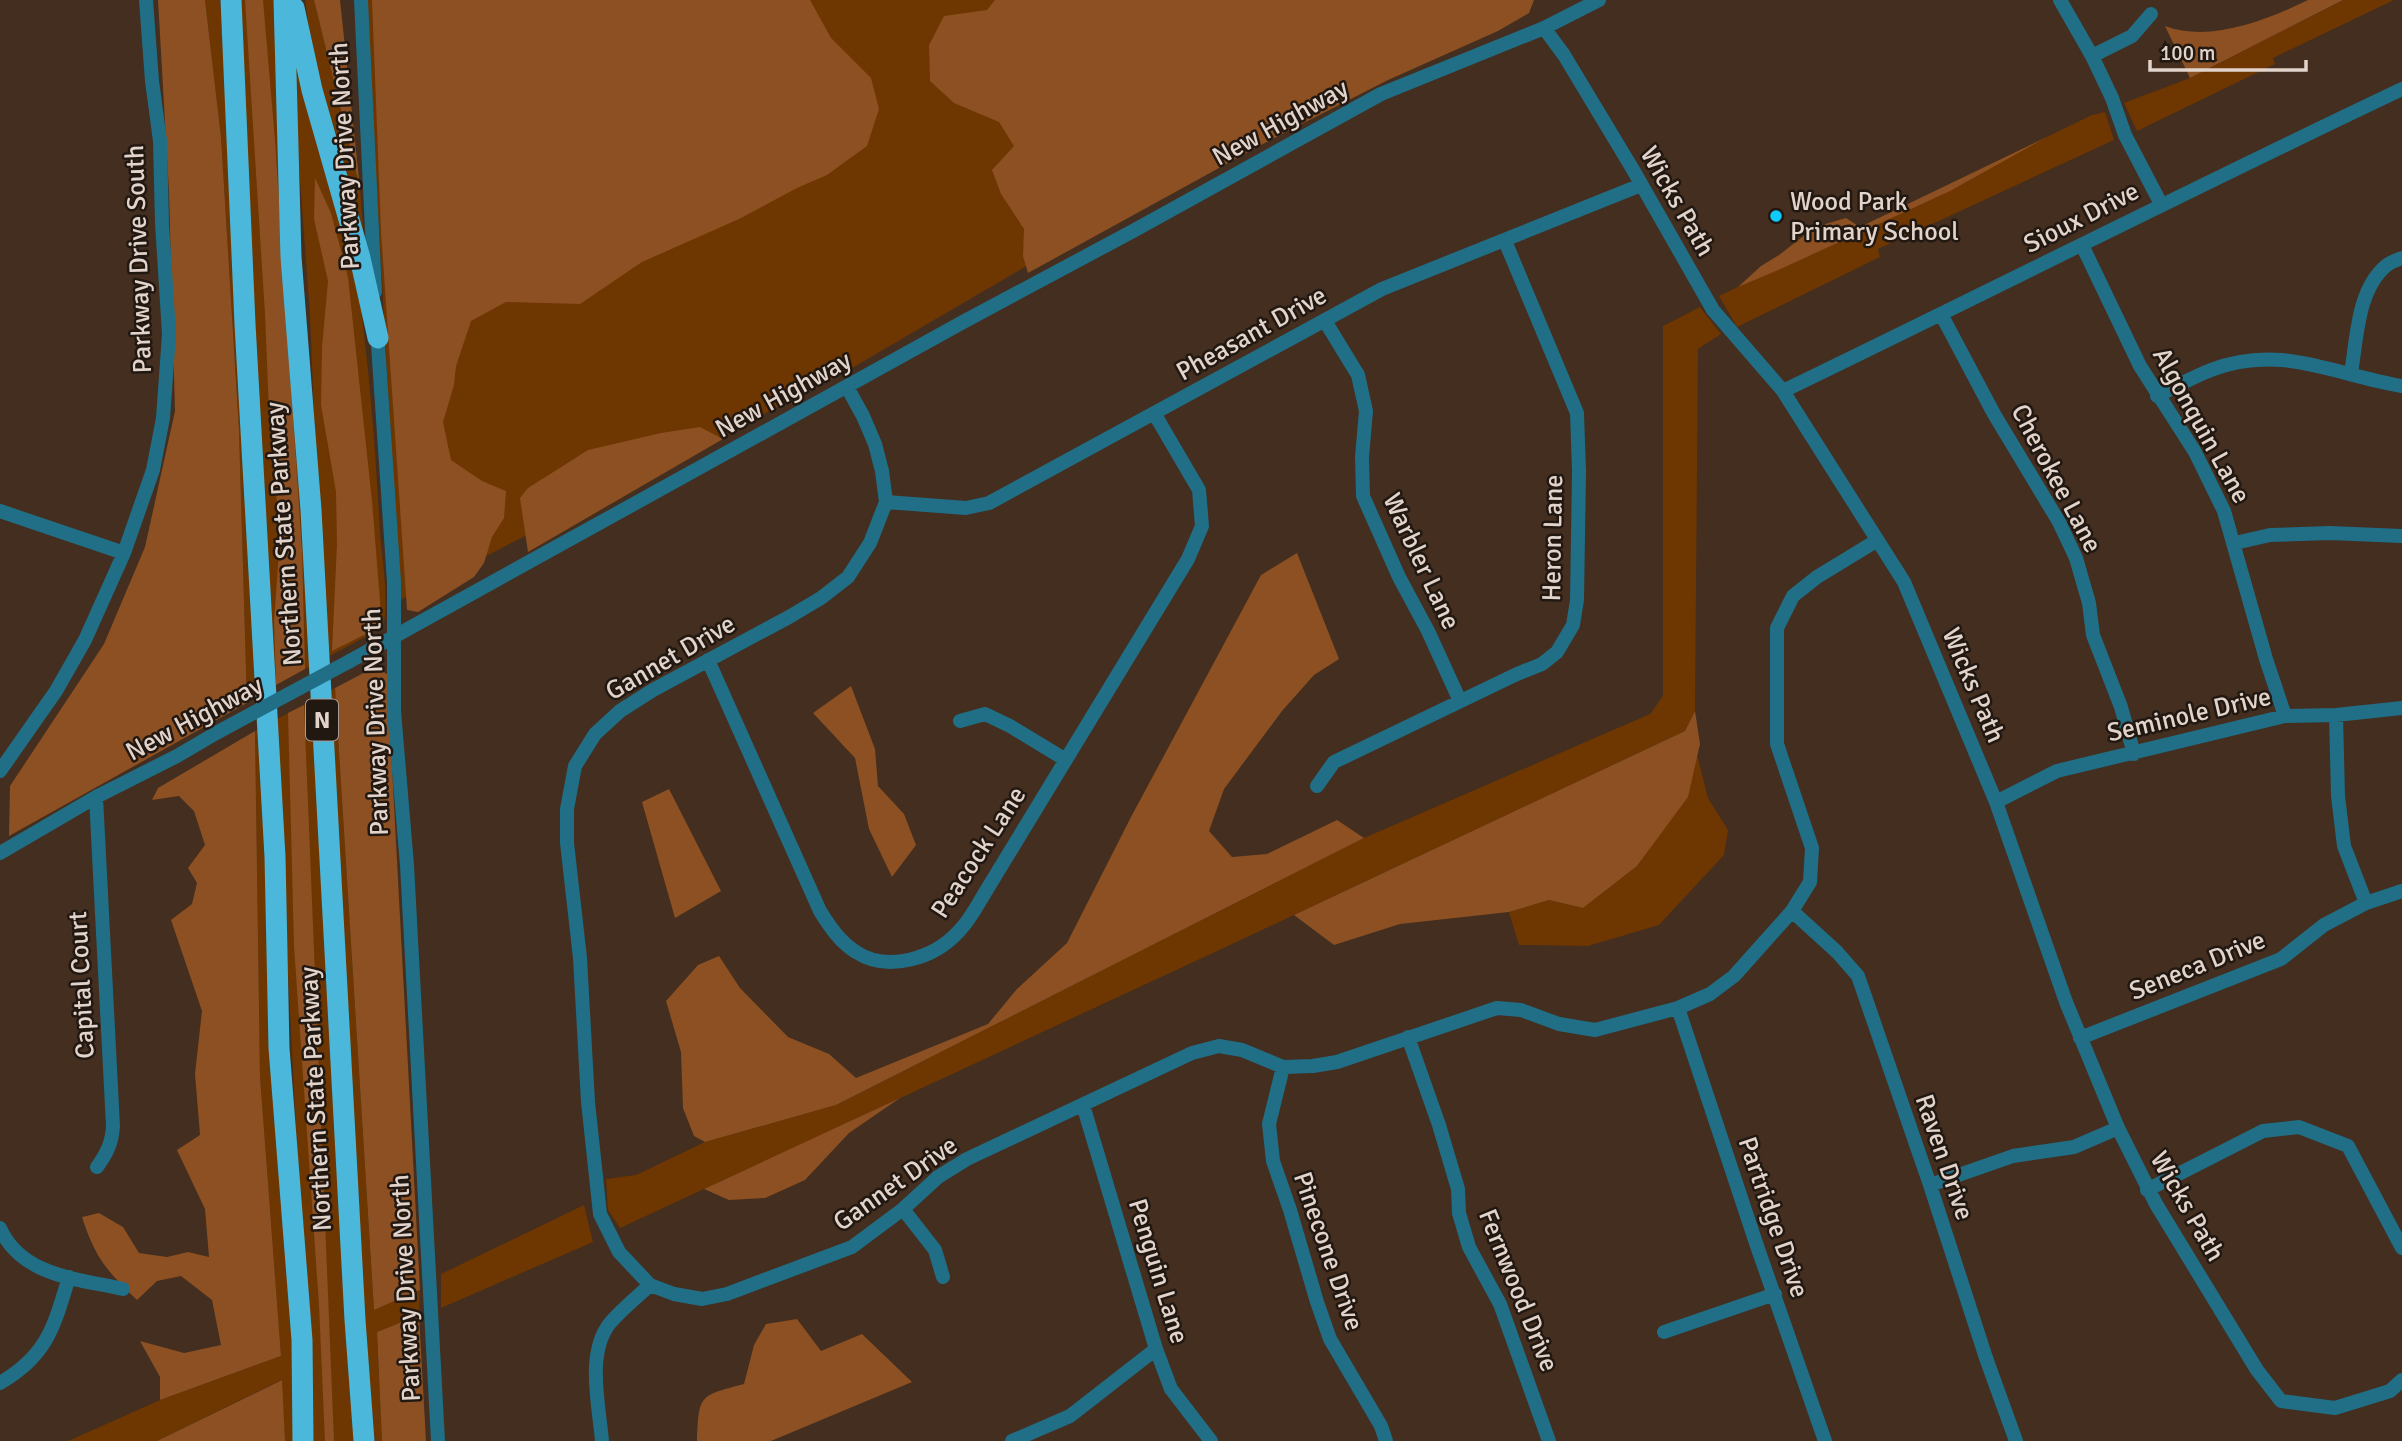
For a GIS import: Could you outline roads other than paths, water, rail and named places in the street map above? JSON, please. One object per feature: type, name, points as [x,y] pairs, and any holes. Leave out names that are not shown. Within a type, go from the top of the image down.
[{"type":"highway","name":"Northern State Parkway","points":[[231,0],[245,324],[274,843],[279,1048],[302,1340],[303,1441]]},
{"type":"highway","name":"Northern State Parkway","points":[[284,0],[291,257],[311,510],[363,1441]]},
{"type":"highway","points":[[293,0],[312,90],[360,258],[377,338]]},
{"type":"street","name":"Parkway Drive South","points":[[0,771],[56,691],[85,640],[124,553],[153,470],[166,394],[169,334],[160,141],[146,0]]},
{"type":"street","name":"Parkway Drive North","points":[[361,0],[377,338],[394,582],[394,711],[407,879],[438,1441]]},
{"type":"street","points":[[1564,0],[1571,14]]},
{"type":"street","name":"New Highway","points":[[0,853],[96,797],[177,756],[1381,94],[1544,28],[1599,0]]},
{"type":"street","points":[[2060,0],[2092,56],[2112,97],[2124,135],[2161,204]]},
{"type":"street","points":[[2092,56],[2132,36],[2151,15]]},
{"type":"street","name":"Wicks Path","points":[[1544,28],[1564,55],[1642,185],[1713,310],[1783,391],[1904,582],[1996,802],[2080,1038],[2118,1128],[2147,1190],[2257,1370],[2281,1401],[2335,1408],[2390,1391],[2402,1380]]},
{"type":"street","name":"Sioux Drive","points":[[1783,391],[2161,204],[2402,89]]},
{"type":"street","name":"Pheasant Drive","points":[[886,502],[966,508],[989,503],[1382,289],[1642,185]]},
{"type":"street","name":"Heron Lane","points":[[1317,786],[1334,762],[1542,664],[1558,652],[1573,625],[1577,600],[1577,413],[1505,240]]},
{"type":"street","name":"Algonquin Lane","points":[[2082,245],[2140,366],[2211,480],[2235,543],[2266,659],[2285,716]]},
{"type":"street","points":[[2351,373],[2360,316],[2372,284],[2387,265],[2402,258]]},
{"type":"street","name":"Cherokee Lane","points":[[1941,314],[1994,414],[2059,522],[2076,558],[2089,603],[2093,635],[2121,707],[2134,754]]},
{"type":"street","name":"Warbler Lane","points":[[1325,321],[1358,375],[1366,411],[1362,457],[1363,496],[1460,701]]},
{"type":"street","points":[[2157,396],[2212,369],[2248,360],[2281,358],[2402,386]]},
{"type":"street","name":"Gannet Drive","points":[[847,387],[875,444],[886,502],[870,543],[848,577],[789,618],[708,660],[620,711],[595,734],[575,766],[567,809],[567,844],[580,958],[588,1102],[600,1214],[619,1252],[650,1285],[702,1299],[727,1294],[852,1247],[903,1209],[938,1177],[967,1159],[1192,1053],[1219,1046],[1242,1050],[1283,1068],[1313,1066],[1337,1062],[1497,1008],[1521,1010],[1559,1024],[1595,1030],[1678,1008],[1710,994],[1734,976],[1792,911],[1810,882],[1812,848],[1777,744],[1777,628],[1793,596],[1817,577],[1876,541]]},
{"type":"street","name":"Peacock Lane","points":[[708,660],[820,911],[835,934],[857,953],[882,962],[910,961],[942,946],[960,930],[1066,760],[1188,559],[1202,526],[1199,490],[1154,413]]},
{"type":"street","points":[[0,511],[124,553]]},
{"type":"street","points":[[2235,543],[2270,535],[2330,533],[2402,536]]},
{"type":"street","name":"Seminole Drive","points":[[1996,802],[2057,771],[2285,716],[2336,715],[2402,708]]},
{"type":"street","points":[[960,721],[985,714],[1066,760]]},
{"type":"street","points":[[2336,715],[2344,846],[2366,903]]},
{"type":"street","name":"Capital Court","points":[[96,797],[113,1126],[107,1153],[97,1167]]},
{"type":"street","name":"Seneca Drive","points":[[2080,1038],[2281,959],[2325,925],[2366,903],[2402,891]]},
{"type":"street","name":"Raven Drive","points":[[1792,911],[1837,952],[1858,976],[2016,1441]]},
{"type":"street","name":"Partridge Drive","points":[[1678,1008],[1825,1441]]},
{"type":"street","name":"Fernwood Drive","points":[[1408,1037],[1458,1189],[1460,1213],[1469,1247],[1500,1304],[1549,1441]]},
{"type":"street","name":"Pinecone Drive","points":[[1283,1068],[1269,1124],[1273,1161],[1330,1339],[1381,1426],[1386,1441]]},
{"type":"street","name":"Penguin Lane","points":[[1083,1105],[1156,1349],[1171,1389],[1211,1441]]},
{"type":"street","points":[[2147,1190],[2263,1130],[2299,1127],[2348,1146],[2402,1248]]},
{"type":"street","points":[[1930,1185],[2013,1156],[2074,1147],[2118,1128]]},
{"type":"street","points":[[903,1209],[935,1250],[943,1277]]},
{"type":"street","points":[[0,1228],[6,1242],[23,1260],[41,1269],[123,1289]]},
{"type":"street","points":[[0,1383],[36,1356],[52,1332],[69,1277]]},
{"type":"street","points":[[602,1441],[597,1379],[598,1343],[610,1323],[650,1285]]},
{"type":"street","points":[[1664,1332],[1775,1294]]},
{"type":"street","points":[[1012,1441],[1070,1416],[1156,1349]]},
{"type":"place","name":"Wood Park Primary School","points":[[1776,216]]}]
